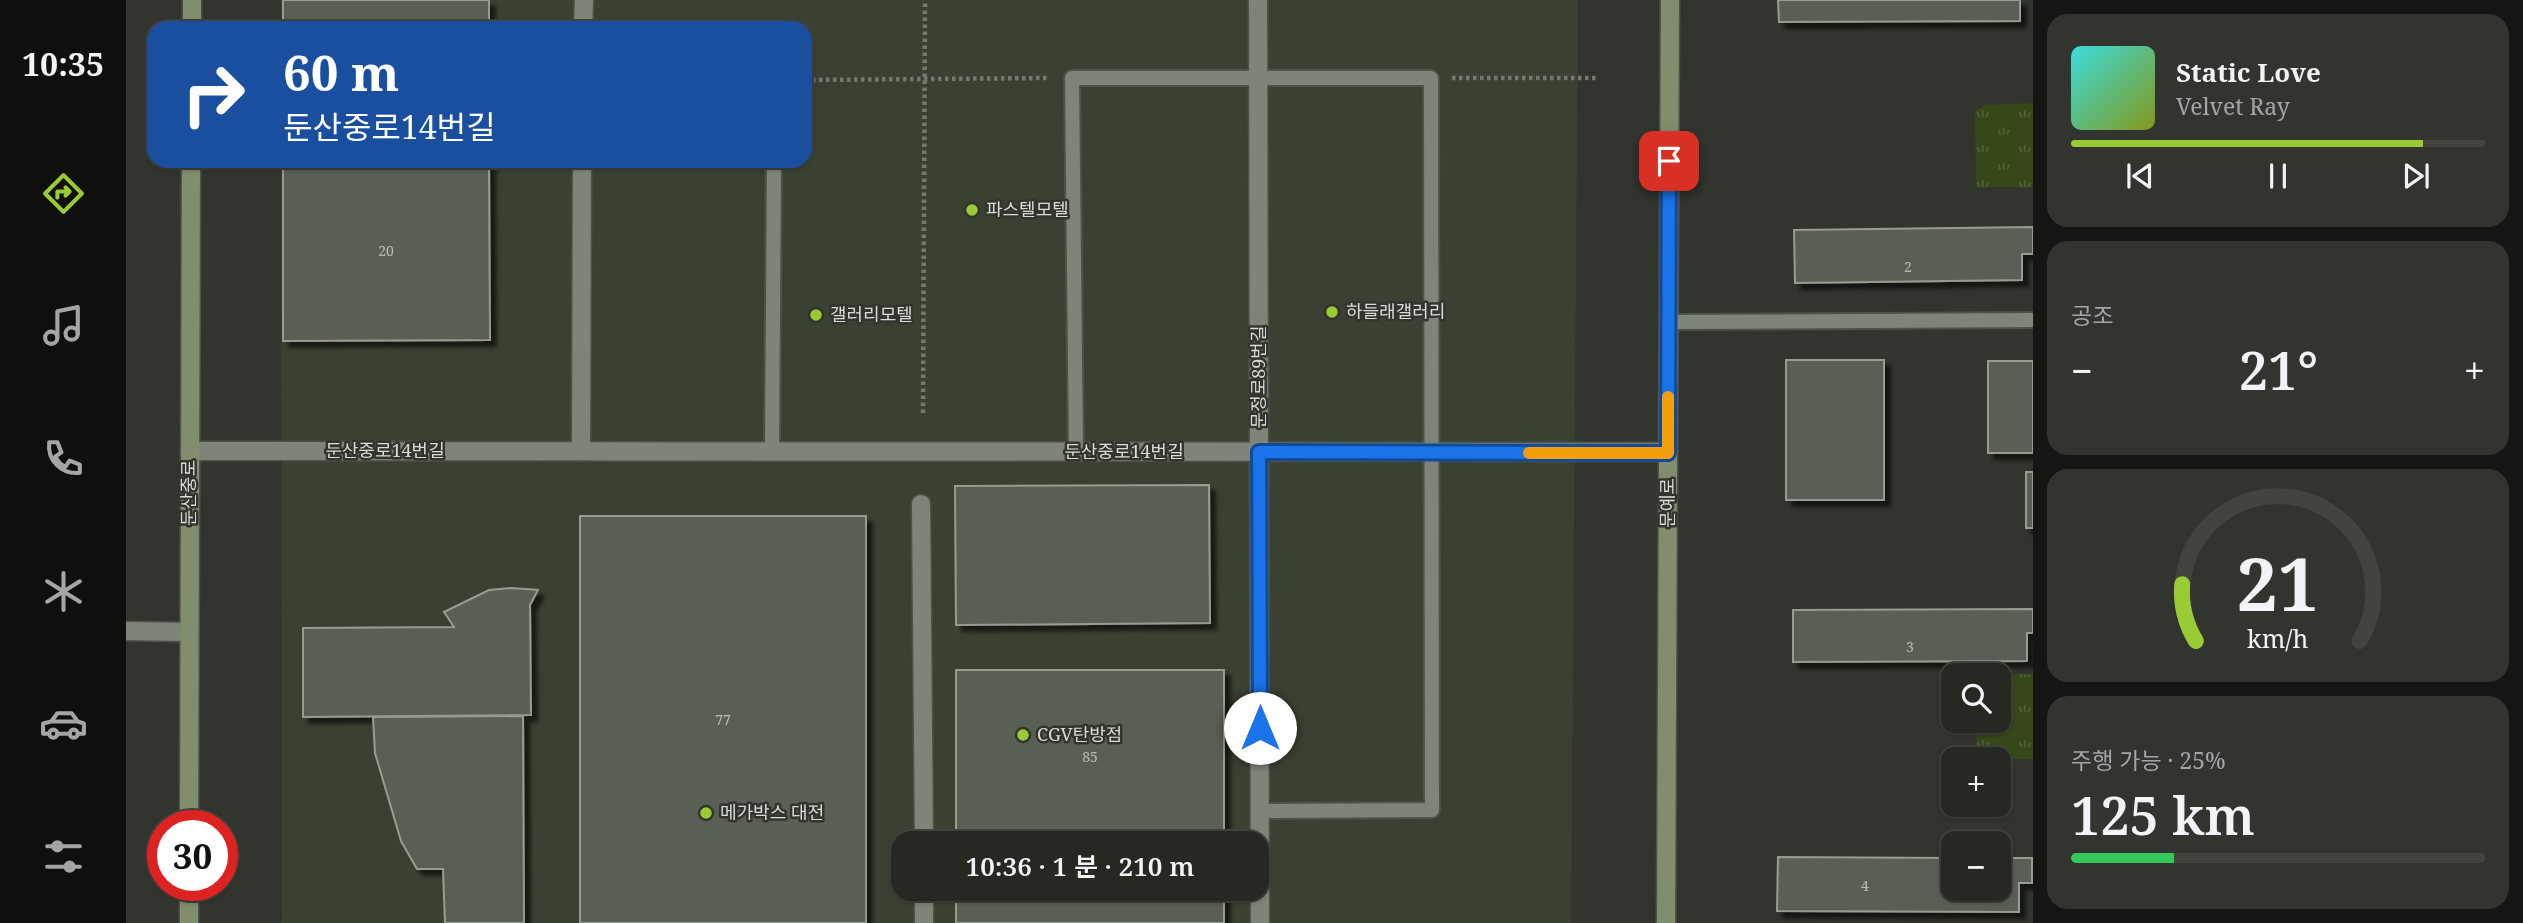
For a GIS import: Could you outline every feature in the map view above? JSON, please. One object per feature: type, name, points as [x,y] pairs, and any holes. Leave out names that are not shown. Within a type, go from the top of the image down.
[{"type":"main road","points":[[192,0],[192,21]]},
{"type":"main road","name":"문예로","points":[[1666,923],[1670,0]]},
{"type":"main road","name":"둔산중로","points":[[189,810],[191,168]]},
{"type":"main road","points":[[189,901],[189,923]]},
{"type":"street","points":[[583,21],[584,0]]},
{"type":"street","name":"문정로89번길","points":[[1258,0],[1260,923]]},
{"type":"street","points":[[581,452],[582,168]]},
{"type":"street","name":"둔산중로14번길","points":[[190,451],[1668,453]]},
{"type":"street","points":[[921,504],[924,831]]},
{"type":"street","points":[[126,631],[189,632]]},
{"type":"street","points":[[924,901],[924,923]]},
{"type":"lane","points":[[1076,452],[1072,78],[1431,78],[1432,810],[1260,811]]},
{"type":"lane","points":[[772,452],[774,168]]},
{"type":"lane","points":[[1669,322],[2033,320]]},
{"type":"path","points":[[923,413],[925,0]]},
{"type":"path","points":[[812,80],[1072,78]]},
{"type":"path","points":[[1431,78],[1598,78]]},
{"type":"shaded area","points":[[281,0],[1578,0],[1571,923],[282,923],[281,168],[812,168],[812,21],[281,21]]},
{"type":"green space","points":[[2033,103],[2033,187],[1976,187],[1975,111],[1985,105]]},
{"type":"green space","points":[[2011,674],[2033,674],[2033,759],[2011,759],[2011,747],[1977,747],[1976,733],[2011,733]]},
{"type":"building","points":[[283,0],[489,0],[489,21],[283,21]]},
{"type":"building","points":[[1778,0],[2020,0],[2020,21],[1779,22]]},
{"type":"building","points":[[283,168],[489,168],[490,340],[283,341]]},
{"type":"building","points":[[2033,227],[2033,254],[2022,254],[2022,280],[1795,283],[1794,230]]},
{"type":"building","points":[[1786,360],[1884,360],[1884,500],[1786,500]]},
{"type":"building","points":[[1988,361],[2033,361],[2033,453],[1988,453]]},
{"type":"building","points":[[2026,472],[2033,472],[2033,528],[2026,528]]},
{"type":"building","points":[[1209,485],[1210,623],[956,625],[955,486]]},
{"type":"building","points":[[580,516],[866,516],[866,923],[580,923]]},
{"type":"building","points":[[489,590],[538,590],[530,605],[531,715],[303,717],[303,628],[454,627],[444,612]]},
{"type":"building","points":[[2033,609],[2033,633],[2027,633],[2027,661],[1793,662],[1793,610]]},
{"type":"building","points":[[956,670],[1224,670],[1224,831],[956,831]]},
{"type":"building","points":[[523,716],[524,923],[445,923],[443,869],[417,869],[401,841],[375,753],[373,717]]},
{"type":"building","points":[[1778,857],[1941,858],[1941,901],[2011,901],[2011,858],[2032,858],[2032,883],[2019,883],[2019,912],[1777,911]]},
{"type":"building","points":[[956,901],[1224,901],[1224,923],[956,923]]},
{"type":"slow traffic","points":[[1529,453],[1668,453],[1668,397]]},
{"type":"place","name":"파스텔모텔","points":[[972,210]]},
{"type":"place","name":"하들래갤러리","points":[[1332,312]]},
{"type":"place","name":"갤러리모텔","points":[[816,315]]},
{"type":"place","name":"CGV탄방점","points":[[1023,735]]},
{"type":"place","name":"메가박스 대전","points":[[706,813]]},
{"type":"route","points":[[1260,728],[1259,452],[1668,453],[1669,161]]}]
